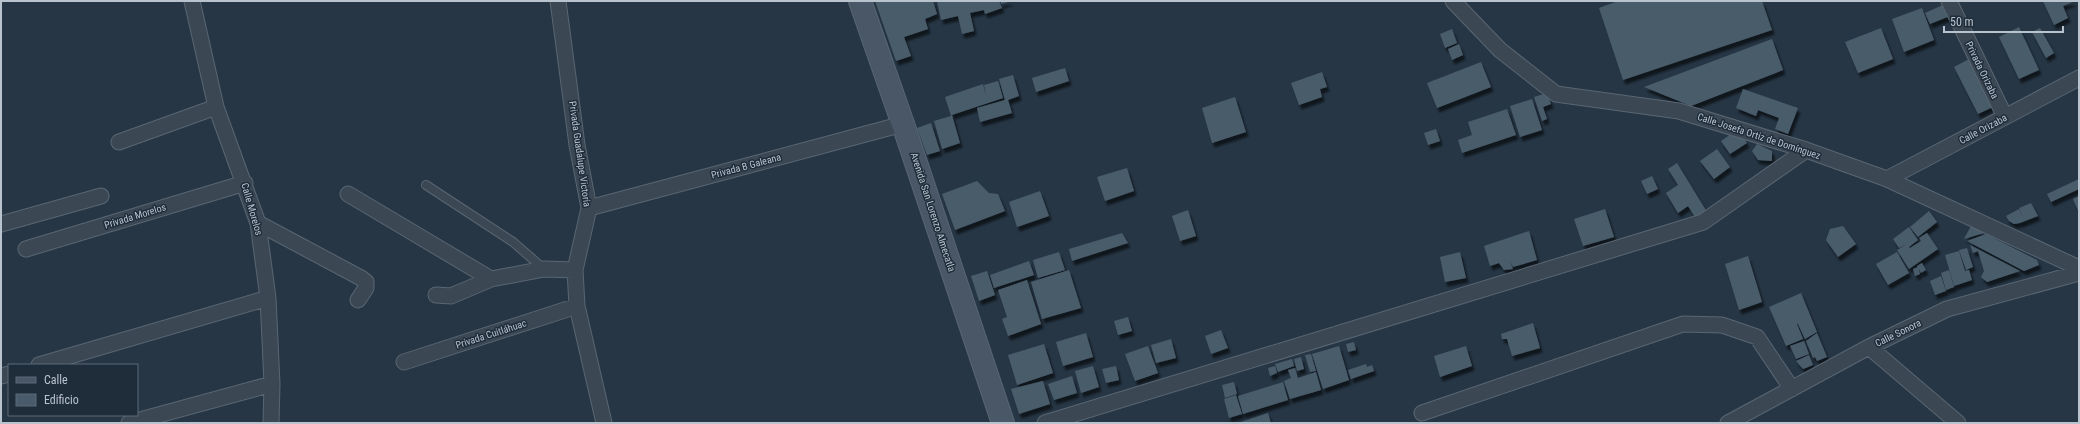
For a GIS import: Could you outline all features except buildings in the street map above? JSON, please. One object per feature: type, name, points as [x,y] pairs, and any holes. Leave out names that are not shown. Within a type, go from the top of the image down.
[{"type":"main road","name":"Avenida San Lorenzo Almecatla","points":[[860,1],[904,124],[1003,423]]},
{"type":"street","name":"Calle Morelos","points":[[192,1],[216,107],[245,183],[258,224],[268,298],[272,384],[271,423]]},
{"type":"street","name":"Privada Guadalupe Victoria","points":[[558,1],[577,145],[589,208],[576,270],[577,306],[604,423]]},
{"type":"street","name":"Calle Josefa Ortiz de Domínguez","points":[[1453,1],[1500,50],[1556,94],[1679,110],[1806,150],[1887,179],[2079,268]]},
{"type":"street","name":"Privada Orizaba","points":[[1949,1],[2005,117]]},
{"type":"street","name":"Calle Orizaba","points":[[1887,179],[2079,78]]},
{"type":"street","points":[[119,142],[216,107]]},
{"type":"street","name":"Privada B Galeana","points":[[589,208],[904,124]]},
{"type":"street","points":[[1045,423],[1703,222],[1806,150]]},
{"type":"street","name":"Privada Morelos","points":[[26,249],[245,183]]},
{"type":"street","points":[[348,194],[491,279]]},
{"type":"street","points":[[1,224],[101,196]]},
{"type":"street","points":[[258,224],[361,278],[366,282],[366,288],[358,300]]},
{"type":"street","points":[[436,295],[451,296],[491,279],[544,268],[576,270]]},
{"type":"street","name":"Calle Sonora","points":[[1728,423],[1869,347],[1947,309],[2079,273]]},
{"type":"street","points":[[42,364],[268,298]]},
{"type":"street","name":"Privada Cuitláhuac","points":[[404,362],[577,306]]},
{"type":"street","points":[[1422,413],[1684,324],[1722,325],[1757,337],[1792,389]]},
{"type":"street","points":[[1869,347],[1958,423]]},
{"type":"street","points":[[129,423],[272,384]]},
{"type":"lane","points":[[426,185],[513,242],[544,268]]}]
